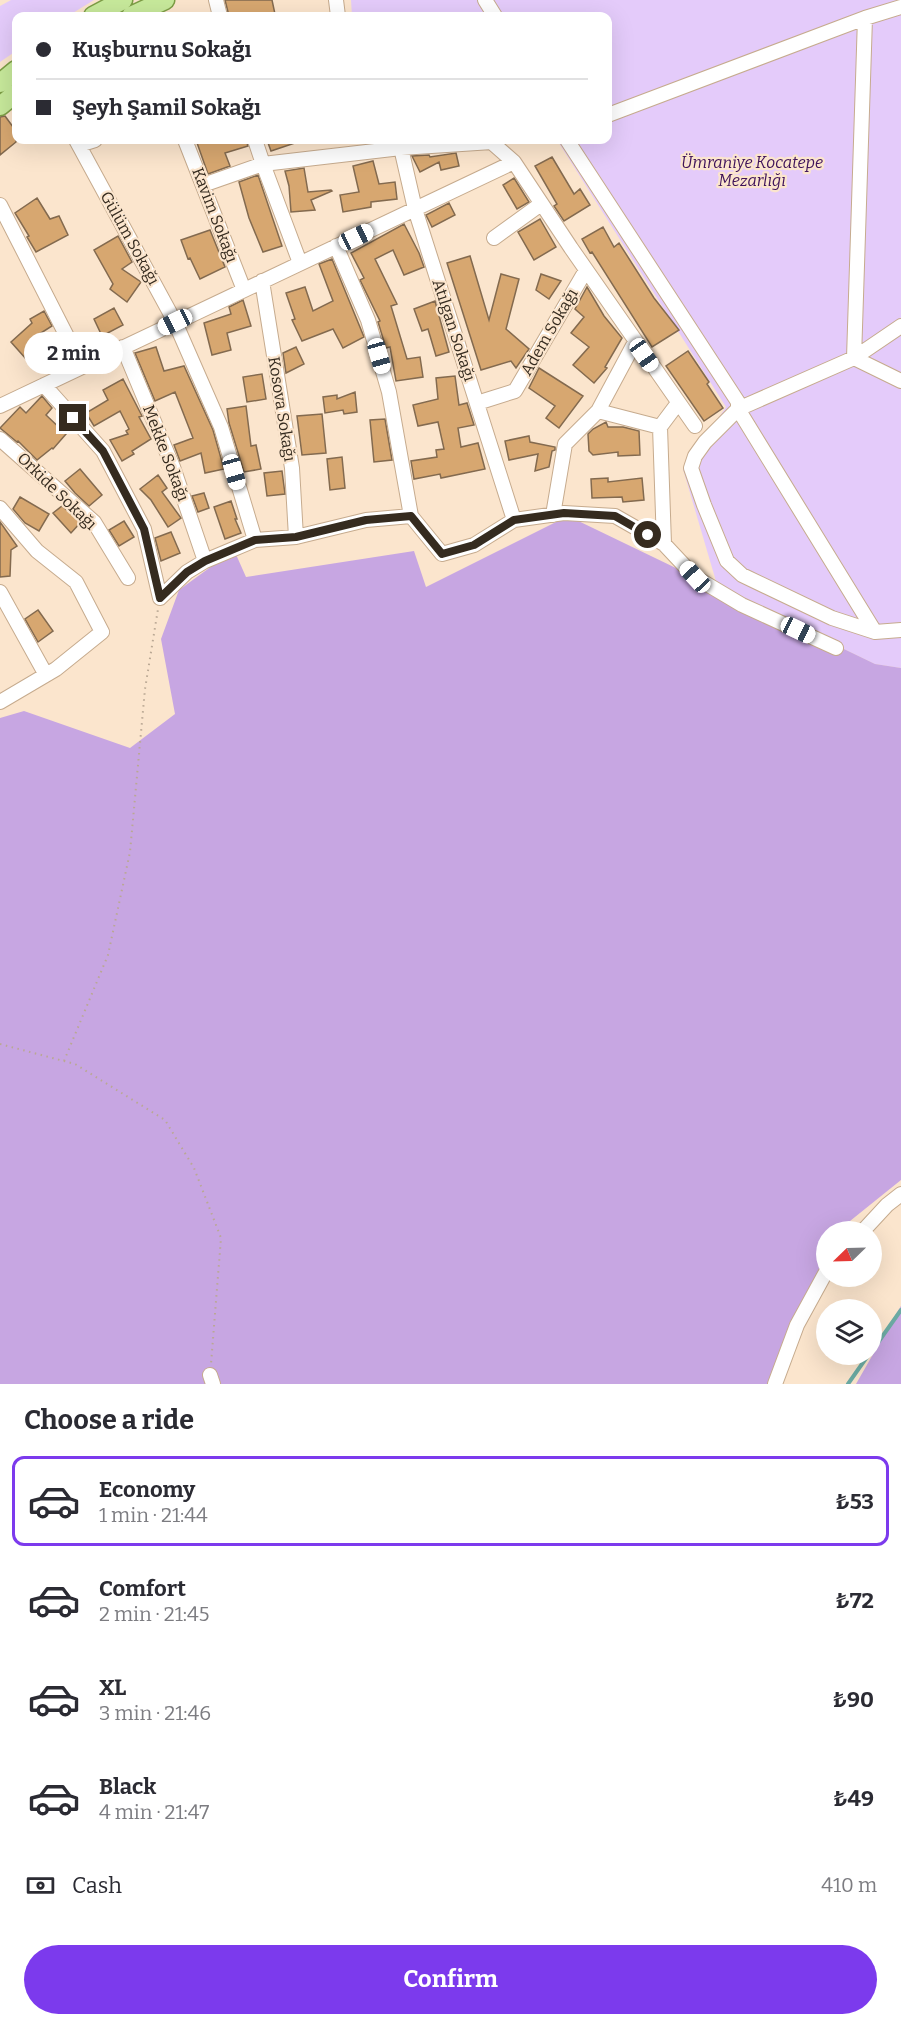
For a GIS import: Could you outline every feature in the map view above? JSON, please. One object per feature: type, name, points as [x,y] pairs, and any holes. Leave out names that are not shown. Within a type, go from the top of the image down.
[{"type":"main road","points":[[100,12],[123,0]]},
{"type":"main road","points":[[141,12],[165,0]]},
{"type":"main road","points":[[0,83],[12,73]]},
{"type":"main road","points":[[0,106],[12,96]]},
{"type":"street","points":[[612,113],[865,18],[901,7]]},
{"type":"street","points":[[854,358],[865,18]]},
{"type":"street","name":"Gülüm Sokağı","points":[[78,144],[175,322],[221,427],[255,540]]},
{"type":"street","name":"Kavim Sokağı","points":[[187,144],[244,290]]},
{"type":"street","points":[[256,144],[300,263]]},
{"type":"street","points":[[203,185],[263,164],[399,144]]},
{"type":"street","name":"Atılgan Sokağı","points":[[399,144],[415,209],[514,520]]},
{"type":"street","points":[[494,144],[513,162],[585,270],[695,426]]},
{"type":"street","points":[[570,144],[738,402],[738,409],[875,632]]},
{"type":"street","points":[[0,406],[513,162]]},
{"type":"street","points":[[494,238],[541,204]]},
{"type":"street","points":[[0,206],[5,229],[82,366]]},
{"type":"street","points":[[336,246],[368,320],[389,392],[411,516],[442,554],[474,545],[514,520],[564,513],[615,516],[664,544],[695,577],[742,605],[836,648]]},
{"type":"street","name":"Adem Sokağı","points":[[477,404],[515,391],[585,270]]},
{"type":"street","name":"Kosova Sokağı","points":[[262,281],[292,468],[296,537]]},
{"type":"street","points":[[901,326],[854,358],[738,409],[705,442],[695,456],[691,468],[726,561],[742,575],[832,618],[875,632],[901,630]]},
{"type":"street","points":[[553,515],[565,444],[598,411],[635,342]]},
{"type":"street","name":"Mekke Sokağı","points":[[123,347],[173,467],[205,561]]},
{"type":"street","points":[[854,358],[901,381]]},
{"type":"street","points":[[44,385],[103,451],[144,529],[160,598]]},
{"type":"street","points":[[664,544],[660,427],[678,403]]},
{"type":"street","points":[[598,411],[660,427]]},
{"type":"street","name":"Orkide Sokağı","points":[[0,439],[94,522],[128,578]]},
{"type":"street","points":[[0,508],[37,551],[76,582],[102,632],[46,675],[0,702]]},
{"type":"street","points":[[160,598],[187,572],[205,561],[255,540],[296,537],[366,520],[411,516]]},
{"type":"street","points":[[0,592],[46,675]]},
{"type":"street","points":[[872,1221],[901,1194]]},
{"type":"street","points":[[775,1384],[797,1325],[818,1287]]},
{"type":"path","points":[[64,1061],[108,955],[130,852],[145,689],[160,598]]},
{"type":"path","points":[[0,1044],[75,1065],[165,1120],[194,1168],[221,1238],[211,1379]]},
{"type":"green space","points":[[11,0],[94,0],[74,12],[12,12],[12,54],[0,62],[0,6]]},
{"type":"green space","name":"Ümraniye Kocatepe Mezarlığı","points":[[351,0],[901,0],[901,668],[875,664],[718,588],[683,469],[726,407],[560,144],[612,144],[612,12],[352,12]]},
{"type":"shaded area","points":[[568,516],[875,664],[901,668],[901,1180],[850,1221],[816,1221],[817,1287],[771,1384],[0,1384],[0,718],[24,711],[130,748],[175,714],[161,639],[179,590],[234,550],[246,577],[414,551],[426,587]]},
{"type":"shaded area","points":[[901,1306],[901,1384],[856,1384],[867,1365],[882,1365],[882,1338]]},
{"type":"building","points":[[225,0],[272,0],[275,12],[228,12]]},
{"type":"building","points":[[5,116],[12,126],[14,144],[0,155],[0,117]]},
{"type":"building","points":[[197,144],[247,144],[248,146],[225,153],[230,166],[208,174]]},
{"type":"building","points":[[268,144],[292,144],[271,151]]},
{"type":"building","points":[[456,153],[459,166],[441,170],[439,162],[420,172],[412,156],[429,155],[430,157]]},
{"type":"building","points":[[552,157],[574,194],[580,189],[590,205],[564,221],[554,206],[557,204],[535,166]]},
{"type":"building","points":[[373,161],[379,184],[395,182],[397,199],[371,202],[371,207],[343,212],[340,195],[359,192],[353,166]]},
{"type":"building","points":[[304,168],[308,192],[332,191],[311,200],[315,210],[291,212],[285,171]]},
{"type":"building","points":[[258,175],[282,246],[263,252],[249,218],[239,182]]},
{"type":"building","points":[[514,178],[529,202],[517,209],[503,185]]},
{"type":"building","points":[[37,198],[50,219],[59,216],[68,235],[36,252],[15,213]]},
{"type":"building","points":[[449,203],[455,215],[432,227],[426,215]]},
{"type":"building","points":[[540,219],[556,247],[534,260],[518,232]]},
{"type":"building","points":[[404,224],[424,267],[404,275],[393,250],[375,259],[397,304],[391,306],[407,359],[420,357],[423,377],[396,381],[390,347],[386,348],[378,322],[380,321],[360,280],[364,278],[351,253]]},
{"type":"building","points":[[603,227],[614,247],[619,243],[654,298],[679,330],[652,347],[582,239]]},
{"type":"building","points":[[210,230],[225,267],[200,279],[190,258],[188,259],[181,240]]},
{"type":"building","points":[[118,236],[132,262],[122,269],[141,282],[127,302],[110,289],[113,284],[94,250]]},
{"type":"building","points":[[470,256],[489,320],[501,274],[519,279],[506,329],[529,349],[516,368],[511,361],[481,370],[447,263]]},
{"type":"building","points":[[332,259],[364,337],[343,348],[333,329],[302,341],[292,320],[295,319],[286,293],[305,287],[313,311],[333,301],[319,264]]},
{"type":"building","points":[[541,274],[561,281],[549,299],[536,290]]},
{"type":"building","points":[[587,287],[604,316],[622,338],[605,367],[607,368],[594,383],[573,365],[589,347],[571,333],[584,317],[575,309]]},
{"type":"building","points":[[243,300],[251,326],[227,333],[231,350],[212,355],[204,323],[231,314],[229,307]]},
{"type":"building","points":[[435,301],[449,352],[436,356],[428,329],[422,331],[414,309]]},
{"type":"building","points":[[114,308],[123,325],[102,336],[94,319]]},
{"type":"building","points":[[44,311],[52,326],[33,338],[40,346],[26,359],[11,342],[32,323],[30,319]]},
{"type":"building","points":[[156,347],[164,371],[184,366],[213,430],[224,469],[205,473],[201,453],[180,461],[174,445],[193,438],[175,392],[155,401],[135,353]]},
{"type":"building","points":[[296,347],[304,364],[286,373],[283,353]]},
{"type":"building","points":[[688,351],[723,408],[704,421],[666,366]]},
{"type":"building","points":[[539,368],[583,396],[559,428],[546,418],[555,406],[529,388]]},
{"type":"building","points":[[262,374],[266,399],[247,402],[243,377]]},
{"type":"building","points":[[455,376],[459,405],[467,403],[474,425],[458,428],[461,447],[478,443],[485,469],[441,478],[440,474],[414,479],[411,461],[437,457],[436,450],[444,449],[438,422],[418,426],[413,405],[438,399],[436,378]]},
{"type":"building","points":[[123,379],[151,439],[132,451],[134,454],[122,461],[110,440],[128,434],[126,431],[129,429],[120,411],[94,426],[86,413],[108,400],[103,390]]},
{"type":"building","points":[[355,392],[357,412],[344,414],[343,410],[325,413],[323,397],[337,395],[337,399]]},
{"type":"building","points":[[42,396],[52,408],[46,415],[66,434],[53,449],[37,460],[18,441],[0,428],[20,407],[26,413]]},
{"type":"building","points":[[246,406],[251,446],[256,445],[261,469],[244,472],[227,409]]},
{"type":"building","points":[[322,414],[326,453],[302,455],[297,416]]},
{"type":"building","points":[[385,419],[392,460],[374,462],[370,420]]},
{"type":"building","points":[[606,422],[608,427],[623,427],[639,431],[640,455],[618,456],[618,452],[593,455],[589,451],[588,434]]},
{"type":"building","points":[[529,436],[530,442],[555,447],[549,467],[535,471],[538,454],[509,460],[505,441]]},
{"type":"building","points":[[342,457],[345,488],[330,490],[327,459]]},
{"type":"building","points":[[80,469],[102,495],[89,506],[65,481]]},
{"type":"building","points":[[282,471],[285,494],[267,496],[264,473]]},
{"type":"building","points":[[158,475],[167,488],[162,492],[181,518],[168,527],[151,500],[140,489]]},
{"type":"building","points":[[608,478],[608,482],[642,478],[644,500],[623,502],[622,497],[592,498],[591,479]]},
{"type":"building","points":[[204,493],[209,508],[198,512],[192,496]]},
{"type":"building","points":[[20,497],[49,514],[39,531],[25,523],[13,509]]},
{"type":"building","points":[[231,501],[241,533],[225,539],[214,507]]},
{"type":"building","points":[[62,506],[81,522],[71,533],[53,513]]},
{"type":"building","points":[[124,521],[134,537],[119,546],[109,530]]},
{"type":"building","points":[[0,522],[17,546],[11,550],[10,576],[0,577]]},
{"type":"building","points":[[171,532],[180,553],[161,561],[155,538]]},
{"type":"building","points":[[38,610],[53,631],[38,642],[25,619]]},
{"type":"waterway","points":[[882,1337],[901,1310]]},
{"type":"waterway","points":[[848,1384],[861,1365]]},
{"type":"route","points":[[73,418],[103,451],[144,529],[160,598],[187,572],[205,561],[255,540],[296,537],[366,520],[411,516],[442,554],[474,545],[514,520],[564,513],[615,516],[648,535]]}]
